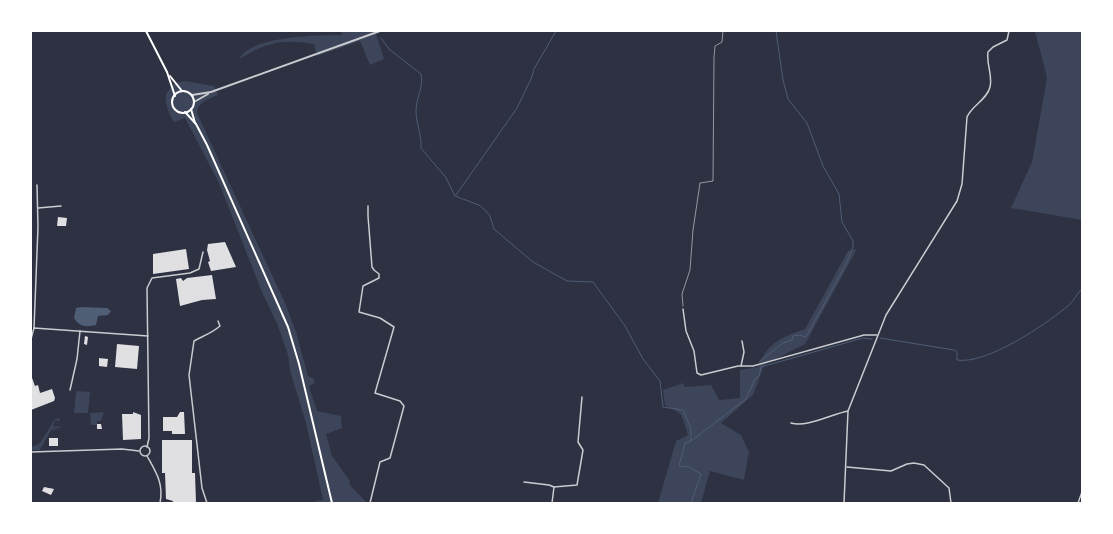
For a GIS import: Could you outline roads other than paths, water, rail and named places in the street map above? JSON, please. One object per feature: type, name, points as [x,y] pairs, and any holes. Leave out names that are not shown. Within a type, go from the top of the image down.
[{"type":"main road","points":[[146,31],[167,72],[175,96]]},
{"type":"main road","points":[[167,72],[182,91],[192,95],[194,102],[191,109],[185,112]]},
{"type":"main road","points":[[182,91],[175,96],[173,101],[174,106],[177,110],[185,112],[196,124]]},
{"type":"main road","points":[[191,109],[196,124],[208,145],[288,327],[299,364],[332,503]]},
{"type":"street","points":[[194,102],[211,92],[380,31]]},
{"type":"street","points":[[844,503],[848,410],[877,334],[890,309],[956,201],[962,184],[967,117],[970,110],[987,94],[990,87],[990,73],[987,58],[989,50],[1008,40],[1009,31]]},
{"type":"street","points":[[192,95],[211,92]]},
{"type":"street","points":[[31,338],[34,328],[38,185]]},
{"type":"street","points":[[38,208],[61,206]]},
{"type":"street","points":[[368,206],[372,266],[379,274],[379,278],[363,286],[359,312],[380,318],[394,327],[376,393],[400,401],[404,406],[390,458],[380,462],[370,503]]},
{"type":"street","points":[[147,456],[150,452],[147,447],[149,438],[147,288],[152,278],[190,274],[199,269],[202,252]]},
{"type":"street","points":[[683,309],[686,331],[694,351],[698,374],[705,374],[741,366],[753,366],[864,335],[877,334]]},
{"type":"street","points":[[207,503],[203,493],[199,464],[189,369],[194,341],[209,334],[219,327],[218,321]]},
{"type":"street","points":[[34,328],[148,336]]},
{"type":"street","points":[[70,390],[77,358],[80,331]]},
{"type":"street","points":[[741,366],[744,352],[742,341]]},
{"type":"street","points":[[524,482],[549,485],[554,488],[577,484],[583,450],[578,442],[582,397]]},
{"type":"street","points":[[791,423],[797,425],[848,410]]},
{"type":"street","points":[[140,451],[142,447],[147,447]]},
{"type":"street","points":[[31,452],[122,449],[140,451],[142,455],[147,456],[160,479],[162,491],[160,503]]},
{"type":"street","points":[[846,467],[891,471],[907,464],[924,465],[949,488],[950,503]]},
{"type":"street","points":[[552,503],[554,488]]},
{"type":"street","points":[[1078,503],[1082,492]]},
{"type":"waterway","points":[[456,195],[517,108],[531,79],[534,69],[556,31]]},
{"type":"waterway","points":[[759,362],[783,343],[792,340],[793,336],[799,335],[806,337],[846,264],[853,247],[853,241],[842,222],[839,194],[823,166],[807,123],[788,99],[783,80],[776,31]]},
{"type":"waterway","points":[[381,38],[389,49],[421,74],[421,88],[416,111],[421,139],[421,148],[446,177],[455,196],[479,205],[485,210],[490,216],[494,229],[533,262],[567,281],[593,282],[625,326],[643,359],[660,381],[663,407],[683,410],[691,429],[691,441]]},
{"type":"waterway","points":[[880,338],[954,350],[957,352],[957,360],[969,360],[999,350],[1032,332],[1069,305],[1082,289]]},
{"type":"waterway","points":[[691,503],[701,474],[689,467],[679,466],[685,443],[691,441],[746,399],[755,379],[759,376],[761,367],[863,338],[872,339]]}]
